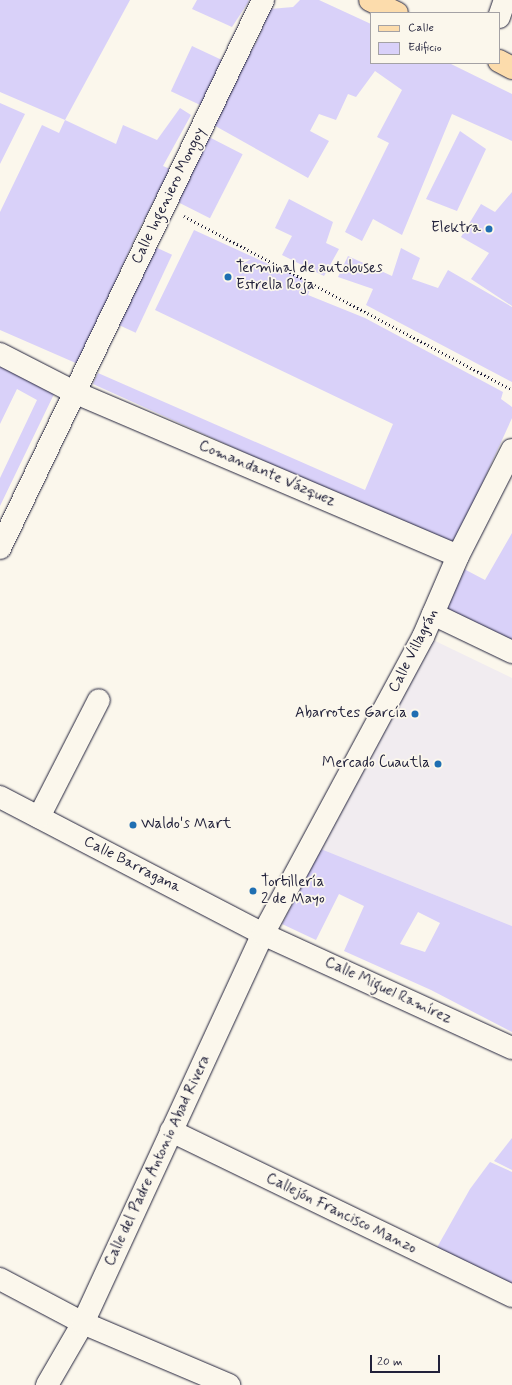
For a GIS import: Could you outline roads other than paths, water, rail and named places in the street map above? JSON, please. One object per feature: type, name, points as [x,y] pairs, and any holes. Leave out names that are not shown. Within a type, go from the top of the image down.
[{"type":"main road","points":[[370,0],[395,12]]},
{"type":"main road","points":[[500,62],[512,68]]},
{"type":"street","name":"Calle Ingeniero Mongoy","points":[[0,548],[76,393],[164,205],[263,0]]},
{"type":"street","points":[[500,14],[505,0]]},
{"type":"street","name":"Comandante Vázquez","points":[[0,354],[76,393],[458,556]]},
{"type":"street","name":"Calle Villagrán","points":[[263,934],[433,614],[458,556],[512,450]]},
{"type":"street","points":[[433,614],[512,652]]},
{"type":"street","points":[[39,817],[99,700]]},
{"type":"street","name":"Calle Barragana","points":[[0,798],[263,934]]},
{"type":"street","name":"Calle Miguel Ramírez","points":[[263,934],[512,1048]]},
{"type":"street","name":"Calle del Padre Antonio Abad Rivera","points":[[47,1385],[84,1323],[171,1131],[263,934]]},
{"type":"street","name":"Callejón Francisco Manzo","points":[[171,1131],[512,1296]]},
{"type":"street","points":[[0,1279],[84,1323],[229,1385]]},
{"type":"place","name":"Elektra","points":[[489,229]]},
{"type":"place","name":"Terminal de autobuses Estrella Roja","points":[[228,277]]},
{"type":"place","name":"Abarrotes García","points":[[415,714]]},
{"type":"place","name":"Mercado Cuautla","points":[[438,764]]},
{"type":"place","name":"Waldo's Mart","points":[[133,825]]},
{"type":"place","name":"Tortillería 2 de Mayo","points":[[253,891]]}]
